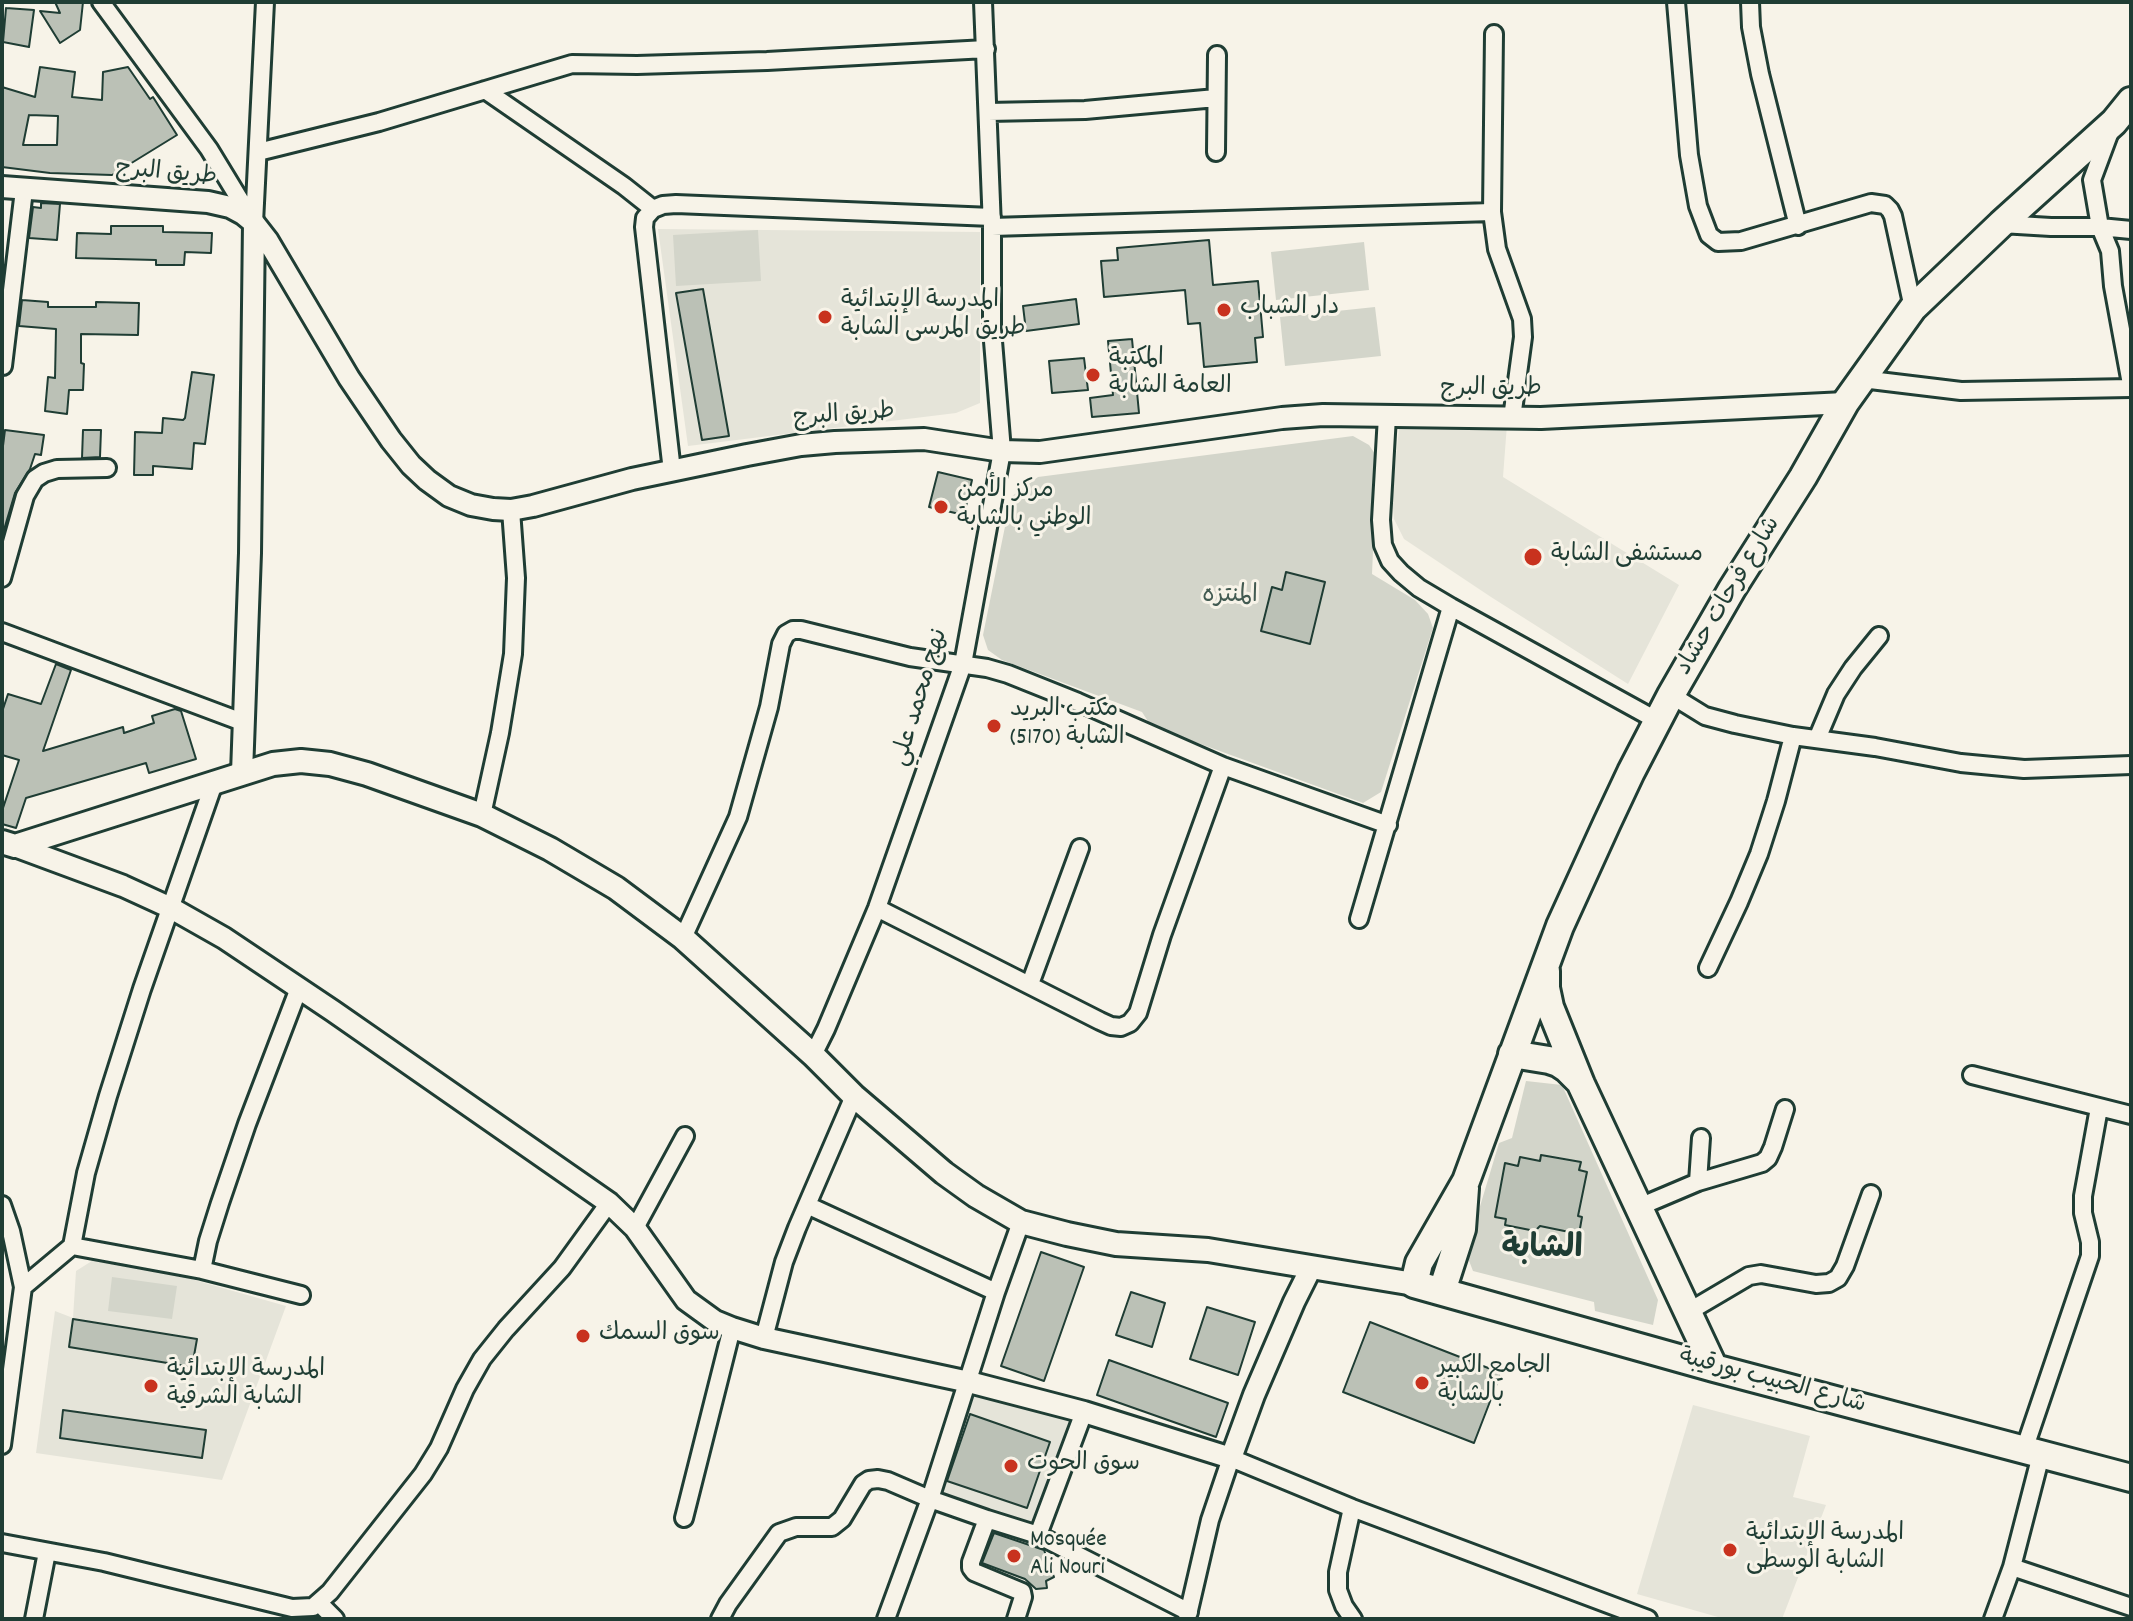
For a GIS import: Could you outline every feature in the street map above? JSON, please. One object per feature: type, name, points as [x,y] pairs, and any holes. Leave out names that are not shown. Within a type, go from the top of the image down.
[{"type":"main road","name":"شارع فرحات حشاد","points":[[1414,1284],[1419,1263],[1466,1181],[1560,926],[1595,848],[1671,695],[1732,589],[1803,477],[1845,403],[1913,308],[2114,122],[2131,101]]},
{"type":"main road","points":[[8,844],[273,764],[301,761],[330,764],[367,774],[482,815],[616,888],[683,938],[854,1096],[944,1173],[1021,1222],[1116,1244],[1208,1250],[1414,1284]]},
{"type":"main road","points":[[1546,965],[1550,1007],[1581,1084],[1714,1368]]},
{"type":"main road","points":[[1512,1054],[1558,1063],[1581,1084]]},
{"type":"main road","name":"شارع فرحات حشاد","points":[[1442,1291],[1462,1229],[1466,1181]]},
{"type":"main road","name":"شارع الحبيب بورقيبة","points":[[1414,1284],[1714,1368],[2131,1478]]},
{"type":"main road","points":[[1662,1353],[1677,1353],[1689,1344],[1693,1331],[1689,1314]]},
{"type":"street","points":[[101,2],[209,149],[254,223]]},
{"type":"street","points":[[242,773],[250,553],[254,223],[265,2]]},
{"type":"street","name":"نهج محمد علي","points":[[813,1055],[877,908],[963,664],[1002,451],[992,329],[992,222],[983,2]]},
{"type":"street","points":[[1676,2],[1689,155],[1698,206],[1706,230],[1713,239],[1741,241],[1871,203],[1885,205],[1893,216],[1913,308]]},
{"type":"street","points":[[1750,2],[1751,27],[1762,86],[1798,226]]},
{"type":"street","points":[[1494,34],[1492,212],[1497,249],[1522,319],[1523,337],[1512,418]]},
{"type":"street","points":[[258,152],[379,122],[572,64],[767,61],[986,49]]},
{"type":"street","points":[[1216,152],[1217,55]]},
{"type":"street","points":[[485,90],[653,209]]},
{"type":"street","points":[[988,112],[1085,110],[1216,98]]},
{"type":"street","points":[[1862,379],[1961,391],[2131,386],[2113,286],[2110,251],[2100,227],[2092,180],[2114,122]]},
{"type":"street","name":"طريق البرج","points":[[2,187],[208,202],[230,207],[254,223],[278,256],[349,378],[411,465],[449,496],[493,509],[533,506],[632,479],[801,445],[857,440],[924,439],[1002,451],[1040,452],[1323,415],[1512,418],[1845,403]]},
{"type":"street","points":[[3,366],[24,190]]},
{"type":"street","points":[[672,471],[644,227],[645,218],[653,209],[663,205],[992,222],[1492,212]]},
{"type":"street","points":[[2001,224],[2131,230]]},
{"type":"street","points":[[1387,416],[1381,520],[1383,545],[1390,561],[1419,588],[1658,721]]},
{"type":"street","points":[[2,578],[25,496],[35,479],[57,469],[107,468]]},
{"type":"street","points":[[482,815],[503,720],[513,654],[516,578],[511,510]]},
{"type":"street","points":[[1359,919],[1451,607]]},
{"type":"street","points":[[683,938],[738,817],[769,707],[781,644],[786,634],[793,630],[910,657],[987,668],[1043,687],[1223,766],[1388,825]]},
{"type":"street","points":[[2,632],[245,723]]},
{"type":"street","points":[[1817,739],[1836,694],[1879,636]]},
{"type":"street","points":[[1671,695],[1705,716],[1793,736],[1991,767],[2024,769],[2131,765]]},
{"type":"street","points":[[1708,968],[1759,854],[1793,736]]},
{"type":"street","points":[[877,908],[1111,1026],[1121,1027],[1130,1023],[1138,1013],[1162,935],[1223,766]]},
{"type":"street","points":[[23,1287],[72,1246],[86,1173],[108,1096],[214,783]]},
{"type":"street","points":[[8,844],[123,886],[171,908],[224,938],[372,1037],[609,1203],[635,1228],[686,1300],[715,1321],[764,1338],[969,1382],[1084,1412],[1231,1458],[1352,1508],[1648,1619]]},
{"type":"street","points":[[1030,984],[1080,848]]},
{"type":"street","points":[[202,1270],[224,1190],[299,988]]},
{"type":"street","points":[[1972,1075],[2131,1115]]},
{"type":"street","points":[[764,1338],[784,1262],[854,1096]]},
{"type":"street","points":[[1993,1619],[2012,1567],[2033,1452],[2090,1256],[2083,1196],[2099,1108]]},
{"type":"street","points":[[1639,1207],[1698,1182],[1768,1158],[1785,1109]]},
{"type":"street","points":[[635,1228],[685,1136]]},
{"type":"street","points":[[1698,1182],[1701,1138]]},
{"type":"street","points":[[1689,1314],[1749,1276],[1761,1274],[1816,1284],[1829,1283],[1838,1278],[1871,1194]]},
{"type":"street","points":[[2,1543],[104,1562],[292,1608],[304,1609],[319,1603],[432,1462],[482,1359],[562,1268],[609,1203]]},
{"type":"street","points":[[2,1205],[23,1287],[2,1445]]},
{"type":"street","points":[[807,1205],[996,1292]]},
{"type":"street","points":[[886,1619],[930,1499],[1021,1222]]},
{"type":"street","points":[[72,1246],[202,1270],[301,1295]]},
{"type":"street","points":[[720,1619],[779,1533],[796,1527],[832,1527],[838,1523],[863,1484],[878,1479],[1038,1535],[1188,1615],[1210,1520],[1231,1458],[1254,1395],[1311,1268]]},
{"type":"street","points":[[684,1518],[732,1328]]},
{"type":"street","points":[[1038,1535],[1084,1412]]},
{"type":"street","points":[[1352,1508],[1338,1572],[1338,1590],[1353,1619]]},
{"type":"street","points":[[987,1519],[971,1568],[1022,1592],[1016,1619]]},
{"type":"street","points":[[34,1619],[47,1552]]},
{"type":"street","points":[[2012,1567],[2131,1607]]},
{"type":"street","points":[[319,1603],[335,1619]]},
{"type":"shaded area","name":"المدرسة الإبتدائية طريق المرسى الشابة","points":[[658,229],[980,232],[980,403],[956,413],[688,446]]},
{"type":"shaded area","name":"مستشفى الشابة","points":[[1401,409],[1508,411],[1503,477],[1679,585],[1628,684],[1404,539],[1394,519],[1392,497]]},
{"type":"shaded area","name":"المدرسة الإبتدائية الشابة الشرقية","points":[[103,1254],[286,1306],[222,1480],[36,1453],[55,1311],[73,1318],[76,1271]]},
{"type":"shaded area","name":"سوق الحوت","points":[[972,1392],[1089,1423],[1046,1544],[933,1508]]},
{"type":"shaded area","name":"المدرسة الإبتدائية الشابة الوسطى","points":[[1693,1405],[1810,1436],[1793,1497],[1826,1505],[1782,1619],[1725,1619],[1637,1594]]},
{"type":"green space","points":[[758,230],[761,281],[676,286],[673,235]]},
{"type":"green space","points":[[1364,242],[1369,290],[1276,300],[1271,252]]},
{"type":"green space","points":[[1375,307],[1381,356],[1285,366],[1280,317]]},
{"type":"green space","name":"المنتزه","points":[[1353,436],[1369,445],[1377,457],[1372,574],[1415,600],[1428,614],[1433,628],[1381,792],[1363,803],[1151,726],[1142,712],[1002,660],[988,650],[983,635],[1011,497],[1038,477]]},
{"type":"green space","points":[[1526,1081],[1562,1085],[1658,1300],[1653,1325],[1595,1311],[1594,1302],[1473,1271],[1466,1253],[1499,1143],[1512,1138]]},
{"type":"green space","points":[[112,1277],[177,1286],[172,1319],[108,1311]]},
{"type":"building","points":[[55,2],[83,2],[80,30],[60,43],[40,11],[60,13]]},
{"type":"building","points":[[6,8],[34,10],[29,47],[3,42]]},
{"type":"building","points":[[40,67],[75,72],[72,97],[102,100],[103,72],[128,67],[150,99],[153,97],[177,135],[112,175],[50,173],[2,167],[2,87],[35,97]],"holes":[[[29,115],[58,116],[57,145],[23,145]]]},
{"type":"building","points":[[41,203],[60,204],[57,240],[29,238],[33,207],[41,208]]},
{"type":"building","points":[[111,226],[163,226],[163,232],[212,233],[211,253],[185,252],[184,265],[156,265],[156,260],[76,258],[77,233],[111,234]]},
{"type":"building","name":"دار الشباب","points":[[1209,240],[1213,285],[1258,281],[1263,337],[1255,338],[1257,362],[1204,367],[1200,323],[1188,324],[1185,290],[1104,297],[1101,261],[1118,260],[1117,248]]},
{"type":"building","points":[[703,289],[729,436],[702,440],[676,293]]},
{"type":"building","points":[[1076,299],[1079,324],[1026,331],[1023,306]]},
{"type":"building","points":[[22,300],[48,302],[48,307],[96,307],[96,302],[139,303],[138,335],[81,334],[83,390],[69,390],[67,414],[45,411],[48,377],[55,378],[56,329],[19,326]]},
{"type":"building","points":[[1132,339],[1139,413],[1092,417],[1090,398],[1113,395],[1108,341]]},
{"type":"building","points":[[1084,358],[1088,390],[1052,393],[1049,361]]},
{"type":"building","points":[[192,372],[214,375],[205,444],[194,443],[192,469],[153,466],[153,475],[134,475],[135,432],[162,433],[163,418],[185,418]]},
{"type":"building","points":[[5,430],[44,435],[41,455],[35,454],[15,493],[3,533],[2,454]]},
{"type":"building","points":[[83,430],[101,430],[100,457],[82,458]]},
{"type":"building","points":[[938,472],[972,480],[964,515],[929,507]]},
{"type":"building","points":[[1286,572],[1325,582],[1310,644],[1261,631],[1272,587],[1282,590]]},
{"type":"building","points":[[56,664],[71,670],[43,751],[123,727],[124,733],[154,723],[152,716],[175,709],[181,711],[196,759],[149,773],[146,763],[26,798],[16,828],[2,824],[2,811],[19,760],[2,755],[2,712],[8,694],[41,704]]},
{"type":"building","points":[[1541,1155],[1581,1162],[1579,1170],[1587,1172],[1578,1216],[1582,1217],[1579,1234],[1540,1226],[1535,1231],[1505,1225],[1506,1219],[1495,1217],[1505,1163],[1518,1166],[1520,1157],[1540,1161]]},
{"type":"building","points":[[1041,1252],[1084,1267],[1044,1381],[1001,1366]]},
{"type":"building","points":[[1131,1292],[1165,1303],[1152,1347],[1116,1335]]},
{"type":"building","points":[[1207,1307],[1255,1322],[1238,1375],[1190,1359]]},
{"type":"building","points":[[73,1319],[197,1339],[192,1367],[69,1347]]},
{"type":"building","name":"الجامع الكبير بالشابة","points":[[1370,1322],[1501,1373],[1474,1443],[1343,1392]]},
{"type":"building","points":[[1109,1360],[1228,1403],[1216,1437],[1097,1395]]},
{"type":"building","points":[[63,1410],[206,1430],[202,1458],[60,1438]]},
{"type":"building","points":[[970,1414],[1050,1442],[1027,1508],[947,1481]]},
{"type":"building","name":"Mosquée Ali Nouri","points":[[994,1533],[1044,1550],[1054,1577],[1046,1581],[1047,1588],[1036,1589],[1025,1579],[982,1563]]},
{"type":"place","name":"دار الشباب","points":[[1224,310]]},
{"type":"place","name":"المدرسة الإبتدائية طريق المرسى الشابة","points":[[825,317]]},
{"type":"place","name":"المكتبة العامة الشابة","points":[[1093,375]]},
{"type":"place","name":"مركز الأمن الوطني بالشابة","points":[[941,507]]},
{"type":"place","name":"مستشفى الشابة","points":[[1533,557]]},
{"type":"place","name":"مكتب البريد الشابة (5170)","points":[[994,726]]},
{"type":"place","name":"سوق السمك","points":[[583,1336]]},
{"type":"place","name":"الجامع الكبير بالشابة","points":[[1422,1383]]},
{"type":"place","name":"المدرسة الإبتدائية الشابة الشرقية","points":[[151,1386]]},
{"type":"place","name":"سوق الحوت","points":[[1011,1466]]},
{"type":"place","name":"المدرسة الإبتدائية الشابة الوسطى","points":[[1730,1550]]},
{"type":"place","name":"Mosquée Ali Nouri","points":[[1014,1556]]},
{"type":"district","name":"الشابة","points":[[1542,1252]]}]
